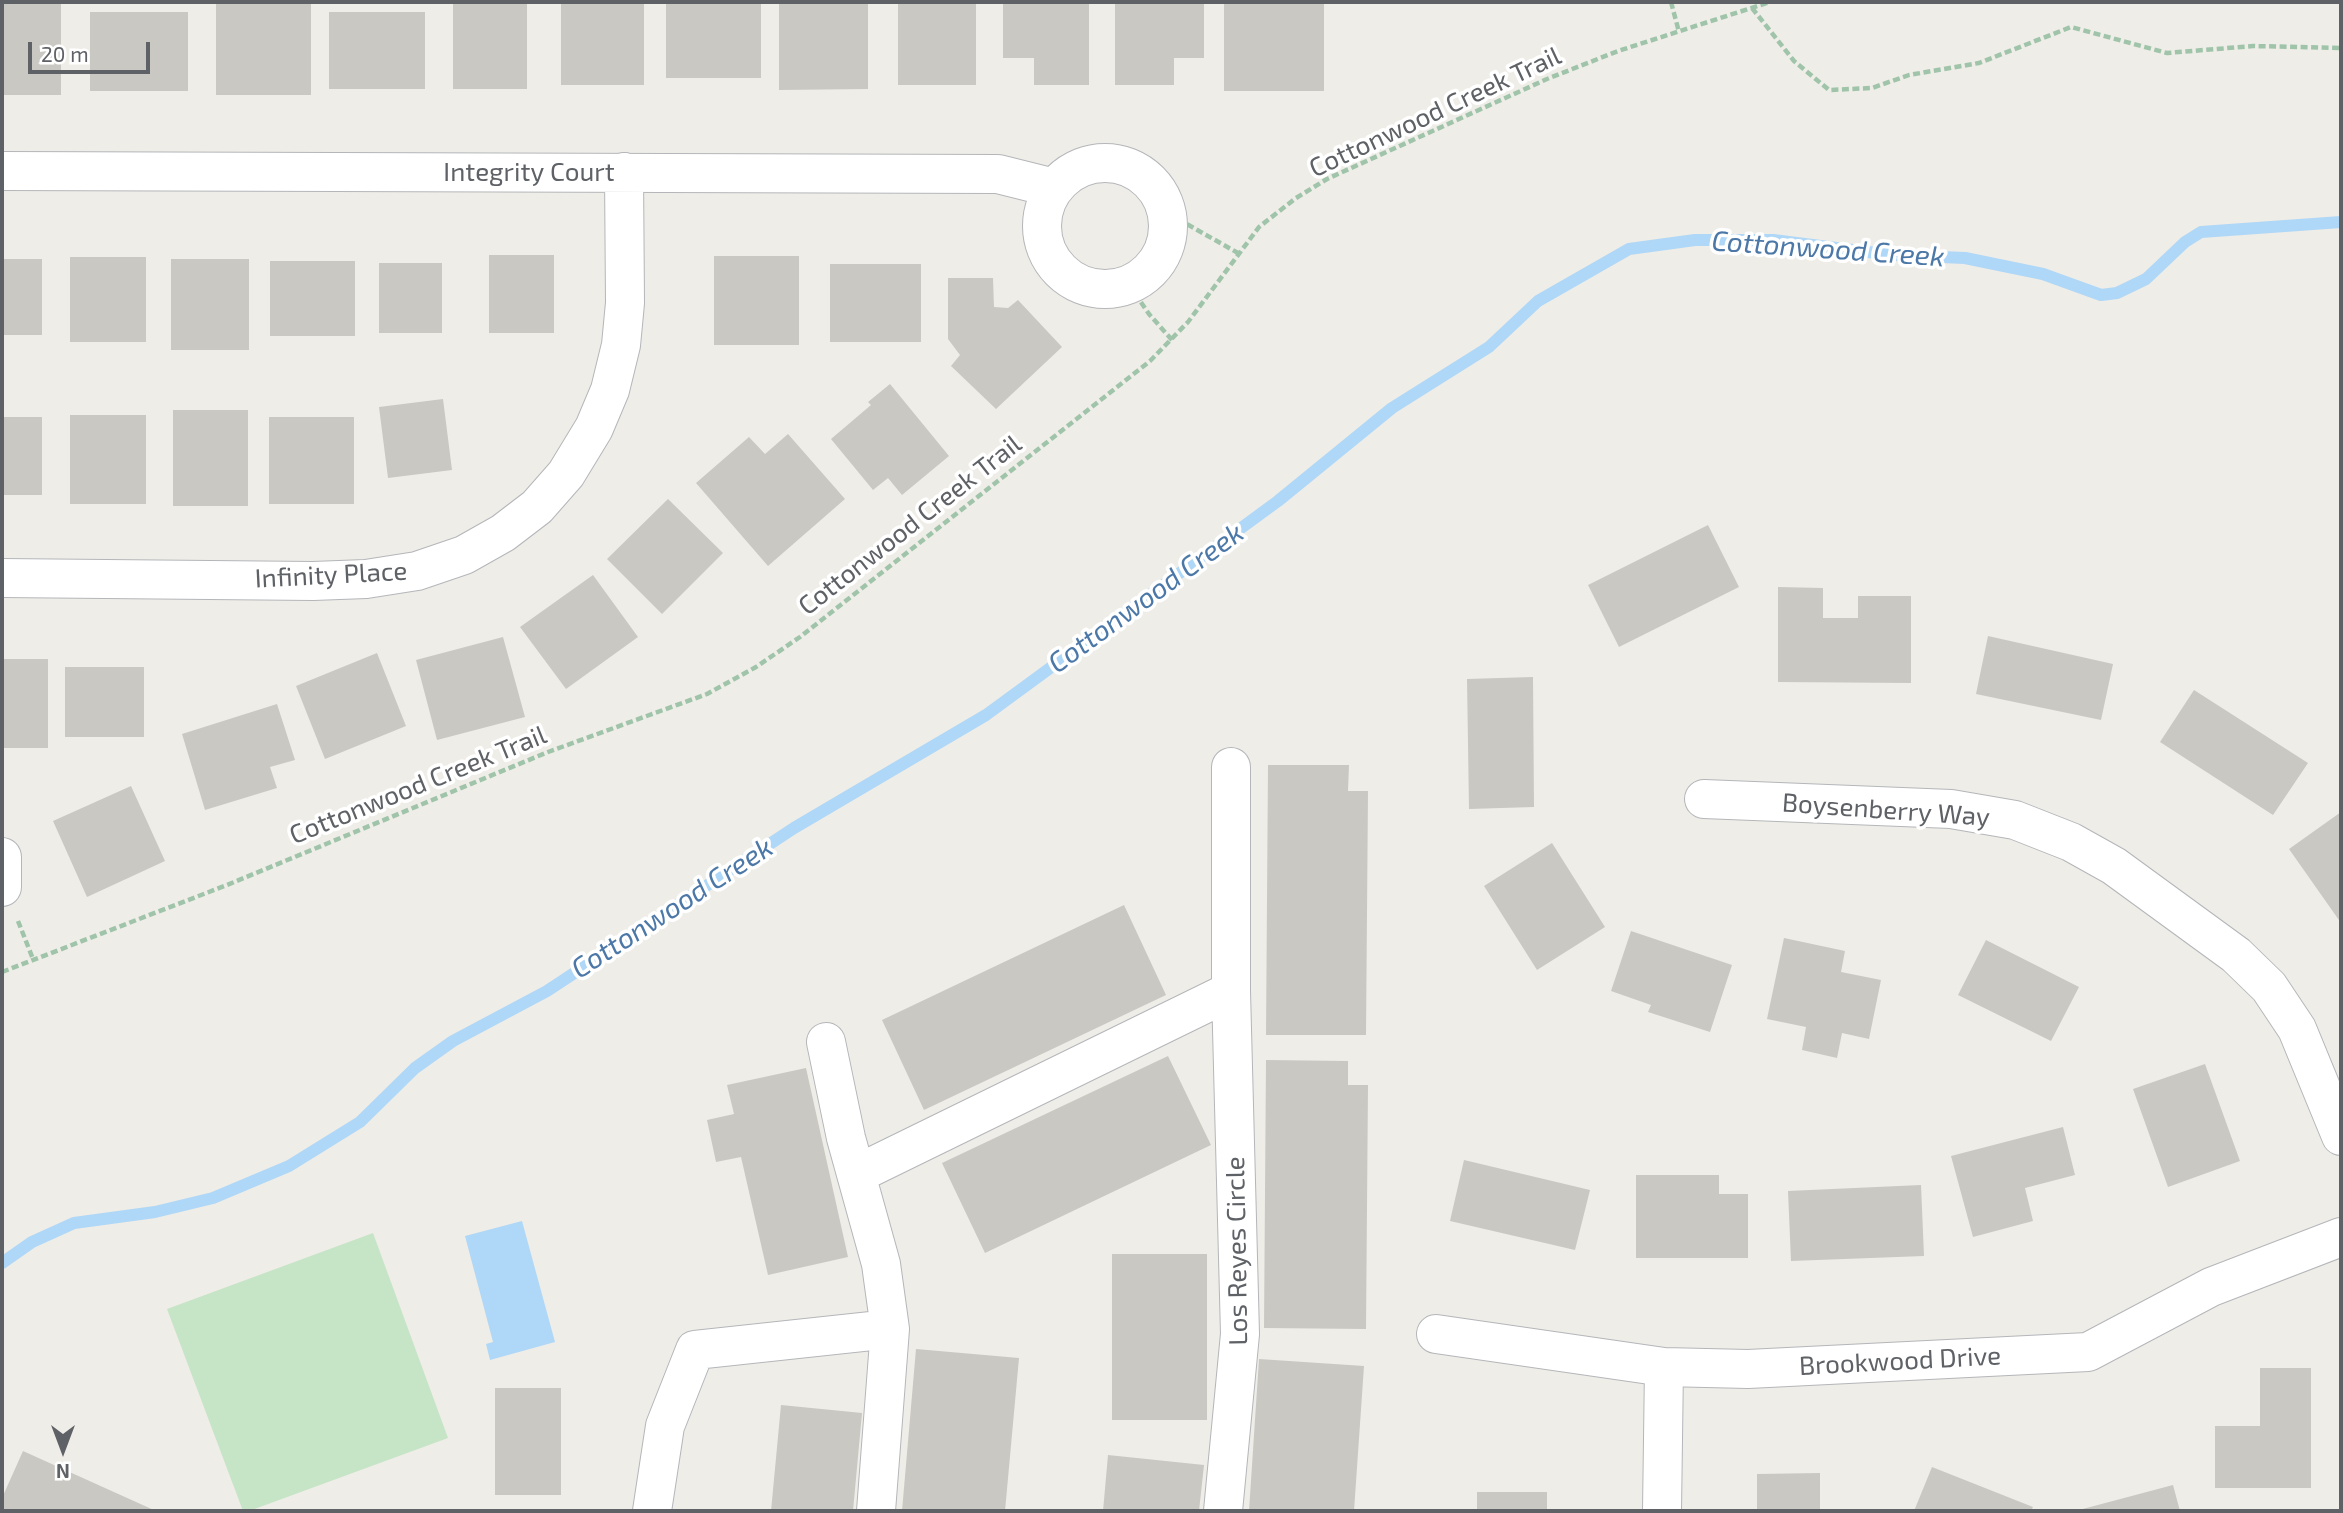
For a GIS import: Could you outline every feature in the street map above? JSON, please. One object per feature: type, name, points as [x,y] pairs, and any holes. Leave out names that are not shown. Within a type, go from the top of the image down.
[{"type":"street","points":[[1113,163],[1146,176],[1160,193],[1169,214],[1168,240],[1160,261],[1145,277],[1129,285],[1102,290],[1076,283],[1058,270],[1046,251],[1041,229],[1044,207],[1054,188],[1070,173],[1091,164],[1113,163]]},
{"type":"street","name":"Integrity Court","points":[[2,171],[998,174],[1054,188]]},
{"type":"street","name":"Infinity Place","points":[[2,578],[313,581],[366,579],[417,571],[464,555],[503,533],[537,507],[566,474],[594,428],[610,390],[621,345],[625,303],[624,172]]},
{"type":"street","name":"Los Reyes Circle","points":[[1223,1511],[1240,1334],[1231,990],[1231,767]]},
{"type":"street","name":"Boysenberry Way","points":[[1704,799],[1951,809],[2015,820],[2071,842],[2114,866],[2236,955],[2269,987],[2297,1029],[2341,1136]]},
{"type":"street","points":[[2,858],[2,887]]},
{"type":"street","points":[[857,1174],[1231,990]]},
{"type":"street","points":[[826,1042],[846,1138],[881,1264],[890,1329],[876,1511]]},
{"type":"street","name":"Brookwood Drive","points":[[1436,1334],[1664,1367],[1748,1369],[2088,1352],[2211,1287],[2341,1237]]},
{"type":"street","points":[[652,1511],[664,1426],[695,1350],[890,1329]]},
{"type":"street","points":[[1662,1511],[1664,1367]]},
{"type":"path","points":[[1671,2],[1679,32]]},
{"type":"path","name":"Cottonwood Creek Trail","points":[[2,972],[239,880],[548,752],[707,694],[757,667],[811,628],[1150,361],[1172,340],[1259,227],[1296,198],[1326,179],[1547,79],[1618,51],[1770,2]]},
{"type":"path","points":[[1752,8],[1794,61],[1829,90],[1872,88],[1909,75],[1979,62],[2071,27],[2167,53],[2253,46],[2341,48]]},
{"type":"path","points":[[1169,214],[1238,253]]},
{"type":"path","points":[[1129,285],[1149,314],[1172,340]]},
{"type":"path","points":[[22,932],[33,960]]},
{"type":"green space","points":[[373,1233],[448,1438],[243,1511],[167,1309]]},
{"type":"water","points":[[522,1221],[555,1342],[490,1360],[486,1344],[493,1342],[465,1236]]},
{"type":"building","points":[[2,2],[61,3],[61,95],[2,95]]},
{"type":"building","points":[[453,2],[527,2],[527,89],[453,89]]},
{"type":"building","points":[[666,2],[761,2],[761,78],[666,78]]},
{"type":"building","points":[[779,2],[868,2],[868,89],[779,90]]},
{"type":"building","points":[[1003,2],[1089,2],[1089,85],[1034,85],[1034,58],[1003,58]]},
{"type":"building","points":[[1115,2],[1204,2],[1204,58],[1174,58],[1174,85],[1115,85]]},
{"type":"building","points":[[1224,2],[1324,2],[1324,91],[1224,91]]},
{"type":"building","points":[[216,3],[311,3],[311,95],[216,95]]},
{"type":"building","points":[[561,4],[644,4],[644,85],[561,85]]},
{"type":"building","points":[[898,4],[976,4],[976,85],[898,85]]},
{"type":"building","points":[[90,12],[188,12],[188,91],[90,91]]},
{"type":"building","points":[[329,12],[425,12],[425,89],[329,89]]},
{"type":"building","points":[[489,255],[554,255],[554,333],[489,333]]},
{"type":"building","points":[[714,256],[799,256],[799,345],[714,345]]},
{"type":"building","points":[[70,257],[146,257],[146,342],[70,342]]},
{"type":"building","points":[[2,259],[42,259],[42,335],[2,335]]},
{"type":"building","points":[[171,259],[249,259],[249,350],[171,350]]},
{"type":"building","points":[[270,261],[355,261],[355,336],[270,336]]},
{"type":"building","points":[[379,263],[442,263],[442,333],[379,333]]},
{"type":"building","points":[[830,264],[921,264],[921,342],[830,342]]},
{"type":"building","points":[[948,278],[993,278],[994,307],[1008,308],[1018,300],[1062,347],[996,409],[951,366],[960,355],[948,339]]},
{"type":"building","points":[[890,384],[949,456],[902,495],[888,478],[873,490],[831,439],[871,405],[868,402]]},
{"type":"building","points":[[443,399],[452,470],[388,478],[379,407]]},
{"type":"building","points":[[173,410],[248,410],[248,506],[173,506]]},
{"type":"building","points":[[70,415],[146,415],[146,504],[70,504]]},
{"type":"building","points":[[2,417],[42,417],[42,495],[2,495]]},
{"type":"building","points":[[269,417],[354,417],[354,504],[269,504]]},
{"type":"building","points":[[788,434],[845,499],[768,566],[696,483],[749,437],[765,454]]},
{"type":"building","points":[[668,499],[723,553],[662,614],[607,559]]},
{"type":"building","points":[[1708,525],[1739,587],[1619,647],[1588,585]]},
{"type":"building","points":[[593,575],[638,637],[566,689],[520,627]]},
{"type":"building","points":[[1778,587],[1823,588],[1823,618],[1858,618],[1858,596],[1911,596],[1911,683],[1778,682]]},
{"type":"building","points":[[1988,636],[2113,664],[2101,720],[1976,694]]},
{"type":"building","points":[[503,637],[525,717],[437,740],[416,660]]},
{"type":"building","points":[[377,653],[406,726],[325,759],[296,686]]},
{"type":"building","points":[[2,659],[48,659],[48,748],[2,748]]},
{"type":"building","points":[[65,667],[144,667],[144,737],[65,737]]},
{"type":"building","points":[[1533,677],[1534,807],[1469,809],[1467,679]]},
{"type":"building","points":[[2194,690],[2308,763],[2273,815],[2160,742]]},
{"type":"building","points":[[277,704],[295,760],[270,767],[277,788],[205,810],[182,734]]},
{"type":"building","points":[[1268,765],[1349,765],[1348,791],[1368,791],[1366,1035],[1266,1035]]},
{"type":"building","points":[[131,786],[165,861],[87,897],[53,821]]},
{"type":"building","points":[[2341,812],[2341,923],[2289,849]]},
{"type":"building","points":[[1552,843],[1605,927],[1537,970],[1484,886]]},
{"type":"building","points":[[1124,905],[1166,995],[924,1110],[882,1020]]},
{"type":"building","points":[[1631,931],[1732,965],[1710,1032],[1648,1012],[1651,1005],[1611,991]]},
{"type":"building","points":[[1784,938],[1845,951],[1841,972],[1881,980],[1869,1039],[1842,1033],[1837,1058],[1802,1050],[1806,1027],[1767,1019]]},
{"type":"building","points":[[1986,940],[2079,987],[2051,1041],[1958,995]]},
{"type":"building","points":[[1168,1056],[1211,1145],[985,1253],[942,1163]]},
{"type":"building","points":[[1266,1060],[1348,1061],[1348,1085],[1368,1085],[1366,1329],[1264,1328]]},
{"type":"building","points":[[2205,1064],[2240,1161],[2168,1187],[2133,1089]]},
{"type":"building","points":[[806,1068],[848,1257],[768,1275],[741,1157],[716,1162],[707,1120],[734,1114],[727,1085]]},
{"type":"building","points":[[2063,1127],[2075,1175],[2025,1188],[2033,1221],[1973,1237],[1951,1156]]},
{"type":"building","points":[[1464,1160],[1590,1190],[1575,1250],[1450,1221]]},
{"type":"building","points":[[1636,1175],[1719,1175],[1719,1194],[1748,1194],[1748,1258],[1636,1258]]},
{"type":"building","points":[[1921,1185],[1924,1256],[1791,1261],[1788,1191]]},
{"type":"building","points":[[1112,1254],[1207,1254],[1207,1420],[1112,1420]]},
{"type":"building","points":[[916,1349],[1019,1358],[1005,1511],[902,1511]]},
{"type":"building","points":[[1259,1359],[1364,1366],[1354,1511],[1249,1511]]},
{"type":"building","points":[[2260,1368],[2311,1368],[2311,1488],[2215,1488],[2215,1426],[2260,1426]]},
{"type":"building","points":[[495,1388],[561,1388],[561,1495],[495,1495]]},
{"type":"building","points":[[781,1405],[862,1413],[853,1511],[771,1511]]},
{"type":"building","points":[[23,1451],[156,1511],[2,1511],[2,1498]]},
{"type":"building","points":[[1108,1455],[1204,1465],[1199,1511],[1103,1511]]},
{"type":"building","points":[[1932,1467],[2033,1507],[2031,1511],[1914,1511]]},
{"type":"building","points":[[1820,1473],[1820,1511],[1757,1511],[1757,1474]]},
{"type":"building","points":[[2173,1485],[2180,1511],[2079,1511],[2079,1510]]},
{"type":"building","points":[[1477,1492],[1547,1492],[1547,1511],[1477,1511]]},
{"type":"waterway","name":"Cottonwood Creek","points":[[2,1263],[32,1242],[74,1223],[155,1212],[213,1198],[289,1166],[360,1122],[415,1068],[453,1041],[547,991],[794,828],[986,715],[1278,501],[1392,408],[1489,347],[1538,301],[1629,249],[1695,240],[1773,240],[1892,255],[1965,258],[2043,274],[2101,295],[2117,293],[2146,279],[2185,242],[2201,232],[2341,222]]}]
